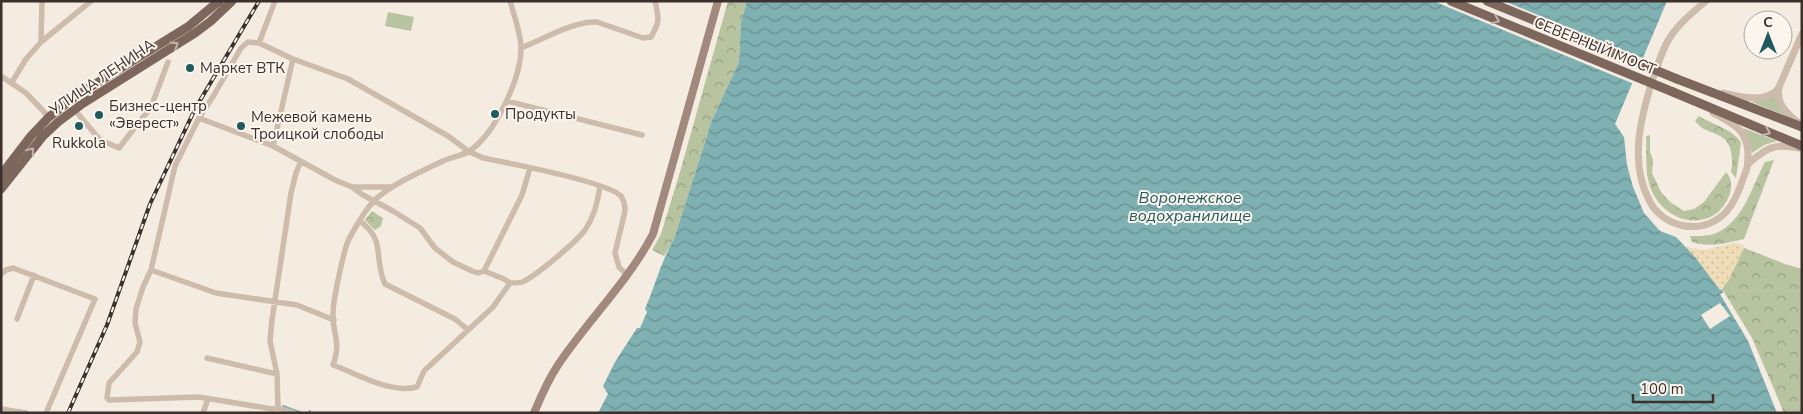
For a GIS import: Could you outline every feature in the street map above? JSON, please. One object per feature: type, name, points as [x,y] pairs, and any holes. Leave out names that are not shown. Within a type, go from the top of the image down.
[{"type":"main road","name":"УЛИЦА ЛЕНИНА","points":[[1,175],[31,136],[50,117],[76,96],[189,26],[219,1]]},
{"type":"main road","name":"УЛИЦА ЛЕНИНА","points":[[1,189],[43,136],[58,122],[74,109],[196,32],[232,1]]},
{"type":"main road","points":[[534,413],[544,388],[558,365],[627,275],[645,249],[652,234],[718,1]]},
{"type":"main road","name":"СЕВЕРНЫЙ МОСТ","points":[[1451,1],[1802,147]]},
{"type":"main road","name":"СЕВЕРНЫЙ МОСТ","points":[[1487,1],[1677,79],[1802,126]]},
{"type":"street","points":[[41,42],[42,1]]},
{"type":"street","points":[[12,82],[26,59],[41,42],[91,1]]},
{"type":"street","points":[[259,43],[276,1]]},
{"type":"street","points":[[510,1],[521,48],[515,78],[501,114],[479,142],[468,151],[443,161],[394,186],[374,200],[348,241],[333,313],[338,339],[338,352],[333,365],[386,386],[409,389],[417,387],[424,371],[493,307],[510,283]]},
{"type":"street","points":[[521,48],[574,26],[590,22],[597,22],[643,38],[651,37],[659,20],[656,1]]},
{"type":"street","points":[[1694,101],[1741,130],[1747,142],[1748,164],[1737,194],[1723,214],[1712,222],[1696,226],[1684,226],[1672,223],[1655,210],[1645,191],[1638,144],[1647,98],[1658,64],[1669,39],[1691,13],[1706,1]]},
{"type":"street","points":[[1697,86],[1721,93],[1752,98],[1767,96],[1779,87],[1802,34]]},
{"type":"street","points":[[294,413],[278,408],[272,409],[208,398],[172,397],[165,399],[109,400],[106,398],[109,383],[137,352],[140,342],[135,322],[136,309],[151,270],[175,166],[199,118],[241,48],[248,42],[259,43],[348,79],[448,136],[468,151],[483,158],[591,182],[618,194],[625,204],[624,220],[615,253],[619,267],[627,275]]},
{"type":"street","points":[[272,146],[293,58]]},
{"type":"street","points":[[74,109],[100,140],[119,148],[151,107],[168,62]]},
{"type":"street","points":[[1,76],[31,97],[50,117]]},
{"type":"street","points":[[1779,87],[1779,100],[1782,108],[1802,126]]},
{"type":"street","points":[[507,101],[642,135]]},
{"type":"street","points":[[199,118],[272,146],[352,187],[420,228],[435,248],[453,262],[478,273],[484,271],[510,283],[522,282],[568,248],[585,230],[594,214],[600,186]]},
{"type":"street","points":[[1748,164],[1767,149],[1776,145],[1802,147]]},
{"type":"street","points":[[278,408],[277,374],[270,341],[291,193],[301,161]]},
{"type":"street","points":[[484,271],[522,195],[530,168]]},
{"type":"street","points":[[352,187],[374,188],[394,186]]},
{"type":"street","points":[[360,221],[373,232],[378,245],[382,278],[385,284],[455,319],[468,330]]},
{"type":"street","points":[[1,274],[13,268],[95,299],[46,413]]},
{"type":"street","points":[[151,270],[216,293],[297,305],[334,320]]},
{"type":"street","points":[[17,318],[34,275]]},
{"type":"street","points":[[207,358],[277,374]]},
{"type":"street","points":[[203,413],[208,398]]},
{"type":"street","points":[[1,409],[26,413]]},
{"type":"green space","points":[[728,1],[747,1],[741,22],[739,62],[712,120],[674,239],[664,256],[652,250],[661,234],[680,172]]},
{"type":"green space","points":[[388,12],[414,17],[411,31],[385,26]]},
{"type":"green space","points":[[1775,95],[1780,108],[1786,116],[1752,102]]},
{"type":"green space","points":[[1699,116],[1734,134],[1741,143],[1736,178],[1731,172],[1732,159],[1729,145],[1723,138],[1698,125],[1695,121]]},
{"type":"green space","points":[[1743,128],[1777,141],[1764,145],[1752,153],[1749,140]]},
{"type":"green space","points":[[1650,135],[1650,152],[1653,160],[1652,173],[1661,192],[1670,202],[1684,211],[1694,209],[1704,202],[1726,172],[1730,178],[1730,191],[1725,204],[1720,210],[1708,218],[1688,220],[1678,217],[1662,206],[1651,189],[1647,174],[1646,136]]},
{"type":"green space","points":[[1774,160],[1744,239],[1712,245],[1692,242],[1690,236],[1710,235],[1721,231],[1730,224],[1744,205],[1765,162]]},
{"type":"green space","points":[[372,211],[383,218],[381,226],[375,230],[365,220]]},
{"type":"green space","points":[[1742,247],[1802,269],[1802,413],[1783,413],[1752,338],[1722,290]]},
{"type":"sand","points":[[1734,243],[1743,245],[1744,248],[1729,280],[1720,290],[1686,247],[1704,250]]},
{"type":"water","name":"Воронежское водохранилище","points":[[747,1],[1667,1],[1615,124],[1624,137],[1627,165],[1633,187],[1644,213],[1660,231],[1676,237],[1721,289],[1752,338],[1783,413],[598,413],[608,394],[603,386],[615,362],[637,328],[640,328],[647,312],[645,309],[669,247],[674,239],[712,120],[739,62],[741,22]]},
{"type":"pier","points":[[1433,1],[1504,1],[1645,59],[1634,84]]},
{"type":"pier","points":[[1724,292],[1752,338],[1783,413],[1777,413],[1748,341],[1720,294]]},
{"type":"pier","points":[[1720,303],[1730,316],[1710,329],[1701,315]]},
{"type":"waterway","points":[[283,406],[302,413]]},
{"type":"railway","points":[[68,413],[107,325],[150,204],[195,109],[259,1]]},
{"type":"place","name":"Маркет ВТК","points":[[190,68]]},
{"type":"place","name":"Продукты","points":[[495,114]]},
{"type":"place","name":"Бизнес-центр «Эверест»","points":[[99,115]]},
{"type":"place","name":"Rukkola","points":[[79,126]]},
{"type":"place","name":"Межевой камень Троицкой слободы","points":[[241,126]]}]
